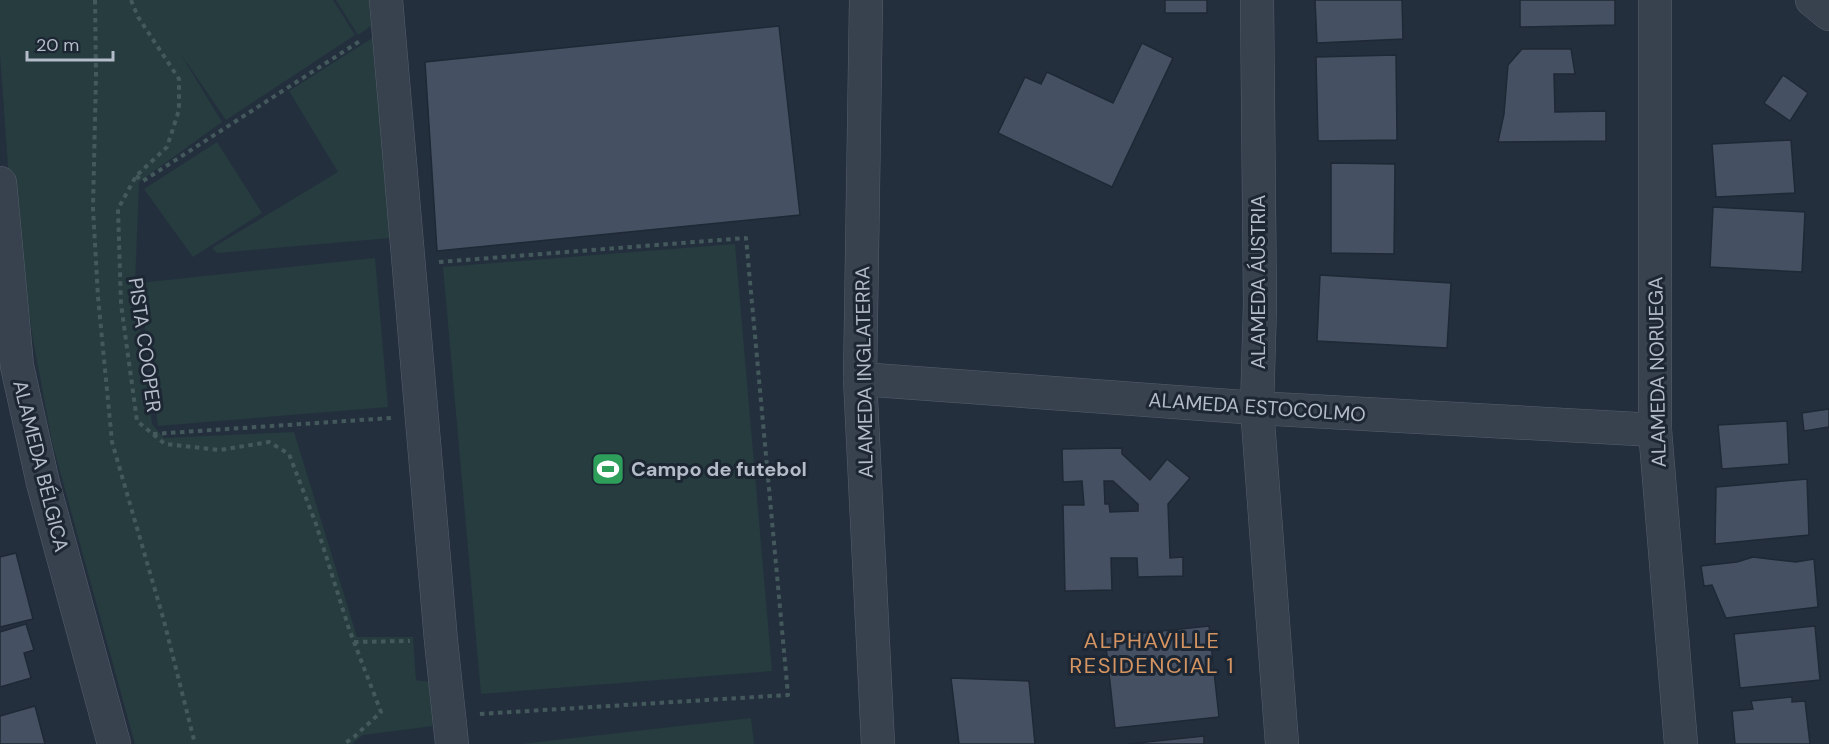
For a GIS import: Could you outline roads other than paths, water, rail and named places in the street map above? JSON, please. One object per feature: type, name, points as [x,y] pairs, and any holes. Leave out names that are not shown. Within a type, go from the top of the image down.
[{"type":"street","name":"ALAMEDA INGLATERRA","points":[[866,0],[860,379],[878,744]]},
{"type":"street","name":"ALAMEDA ÁUSTRIA","points":[[1257,0],[1260,304],[1257,408],[1282,744]]},
{"type":"street","name":"ALAMEDA NORUEGA","points":[[1655,0],[1655,430],[1681,744]]},
{"type":"street","points":[[1812,0],[1829,14]]},
{"type":"street","points":[[387,11],[450,730]]},
{"type":"street","name":"ALAMEDA BÉLGICA","points":[[0,183],[17,366],[43,483],[114,744]]},
{"type":"street","name":"ALAMEDA ESTOCOLMO","points":[[860,379],[1257,408],[1655,430]]},
{"type":"place","name":"Campo de futebol","points":[[608,469]]},
{"type":"district","name":"ALPHAVILLE RESIDENCIAL 1","points":[[1152,652]]}]
